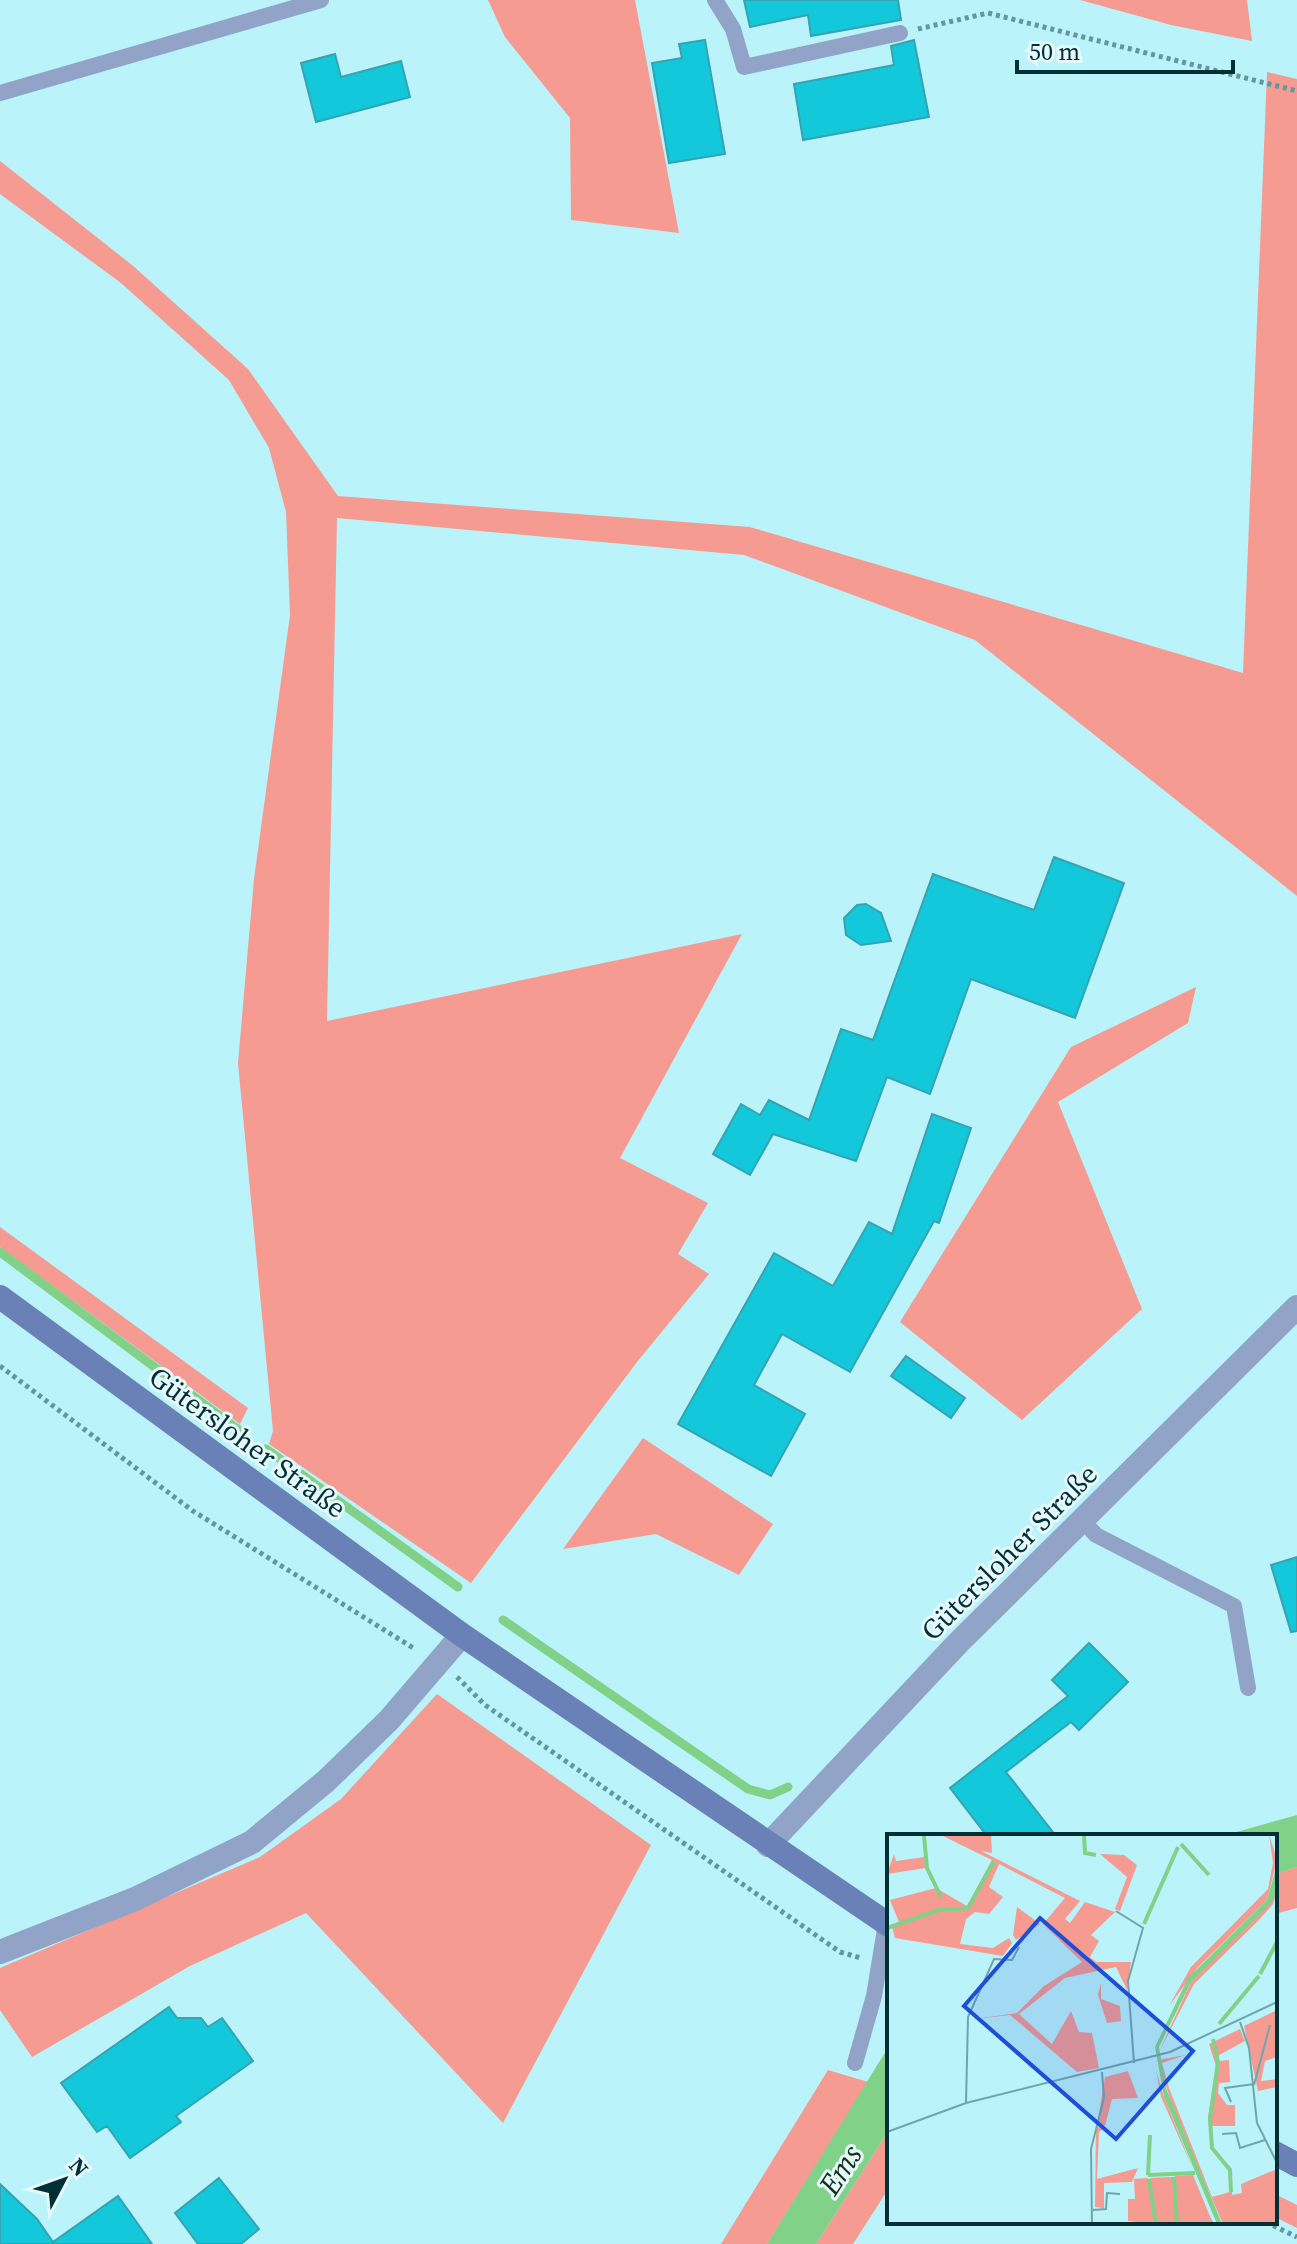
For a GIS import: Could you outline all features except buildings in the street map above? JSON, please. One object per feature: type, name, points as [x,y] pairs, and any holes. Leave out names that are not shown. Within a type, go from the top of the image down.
[{"type":"main road","name":"Gütersloher Straße","points":[[0,1297],[462,1635],[887,1923]]},
{"type":"main road","points":[[1277,2154],[1297,2165]]},
{"type":"street","name":"Gütersloher Straße","points":[[768,1845],[958,1643],[1084,1522],[1297,1307]]},
{"type":"street","points":[[0,1952],[135,1899],[252,1842],[326,1781],[389,1720],[462,1635]]},
{"type":"lane","points":[[0,93],[321,0]]},
{"type":"lane","points":[[715,0],[733,29],[744,67],[900,33]]},
{"type":"lane","points":[[1084,1522],[1096,1535],[1234,1606],[1248,1688]]},
{"type":"lane","points":[[855,2063],[874,1996],[887,1928]]},
{"type":"path","points":[[900,33],[988,13],[1297,91]]},
{"type":"path","points":[[0,1366],[193,1511],[353,1607],[437,1664],[485,1705],[840,1952],[879,1964]]},
{"type":"path","points":[[1270,2224],[1297,2237]]},
{"type":"shaded area","points":[[488,0],[635,0],[679,233],[571,220],[570,118],[505,37]]},
{"type":"shaded area","points":[[1080,0],[1247,0],[1252,41],[1171,25]]},
{"type":"shaded area","points":[[1267,72],[1297,79],[1297,896],[975,640],[744,555],[337,518],[327,1021],[742,934],[620,1158],[708,1203],[678,1254],[709,1274],[637,1362],[471,1583],[269,1444],[273,1431],[238,1063],[254,879],[290,615],[286,512],[269,448],[229,380],[121,283],[0,194],[0,161],[132,265],[248,369],[338,496],[750,527],[1243,673]]},
{"type":"shaded area","points":[[1196,987],[1188,1023],[1058,1102],[1142,1309],[1022,1420],[900,1322],[1071,1047]]},
{"type":"shaded area","points":[[0,1227],[248,1408],[240,1424],[0,1247]]},
{"type":"shaded area","points":[[643,1438],[773,1524],[739,1575],[656,1534],[563,1549]]},
{"type":"shaded area","points":[[437,1694],[651,1845],[503,2123],[306,1913],[190,1966],[32,2057],[0,2010],[0,1968],[260,1857],[341,1799]]},
{"type":"shaded area","points":[[1297,1867],[1297,1908],[1277,1913],[1277,1873]]},
{"type":"shaded area","points":[[828,2070],[868,2082],[767,2244],[721,2244]]},
{"type":"shaded area","points":[[887,2133],[887,2191],[853,2244],[816,2244]]},
{"type":"shaded area","points":[[1277,2195],[1297,2205],[1297,2228],[1277,2218]]},
{"type":"water","points":[[1297,1815],[1297,1867],[1277,1873],[1277,1834],[1229,1834]]},
{"type":"water","name":"Ems","points":[[887,2049],[887,2133],[816,2244],[767,2244]]},
{"type":"waterway","points":[[0,1252],[239,1430]]},
{"type":"waterway","points":[[266,1449],[458,1587]]},
{"type":"waterway","points":[[503,1620],[748,1789],[770,1795],[788,1787]]}]
